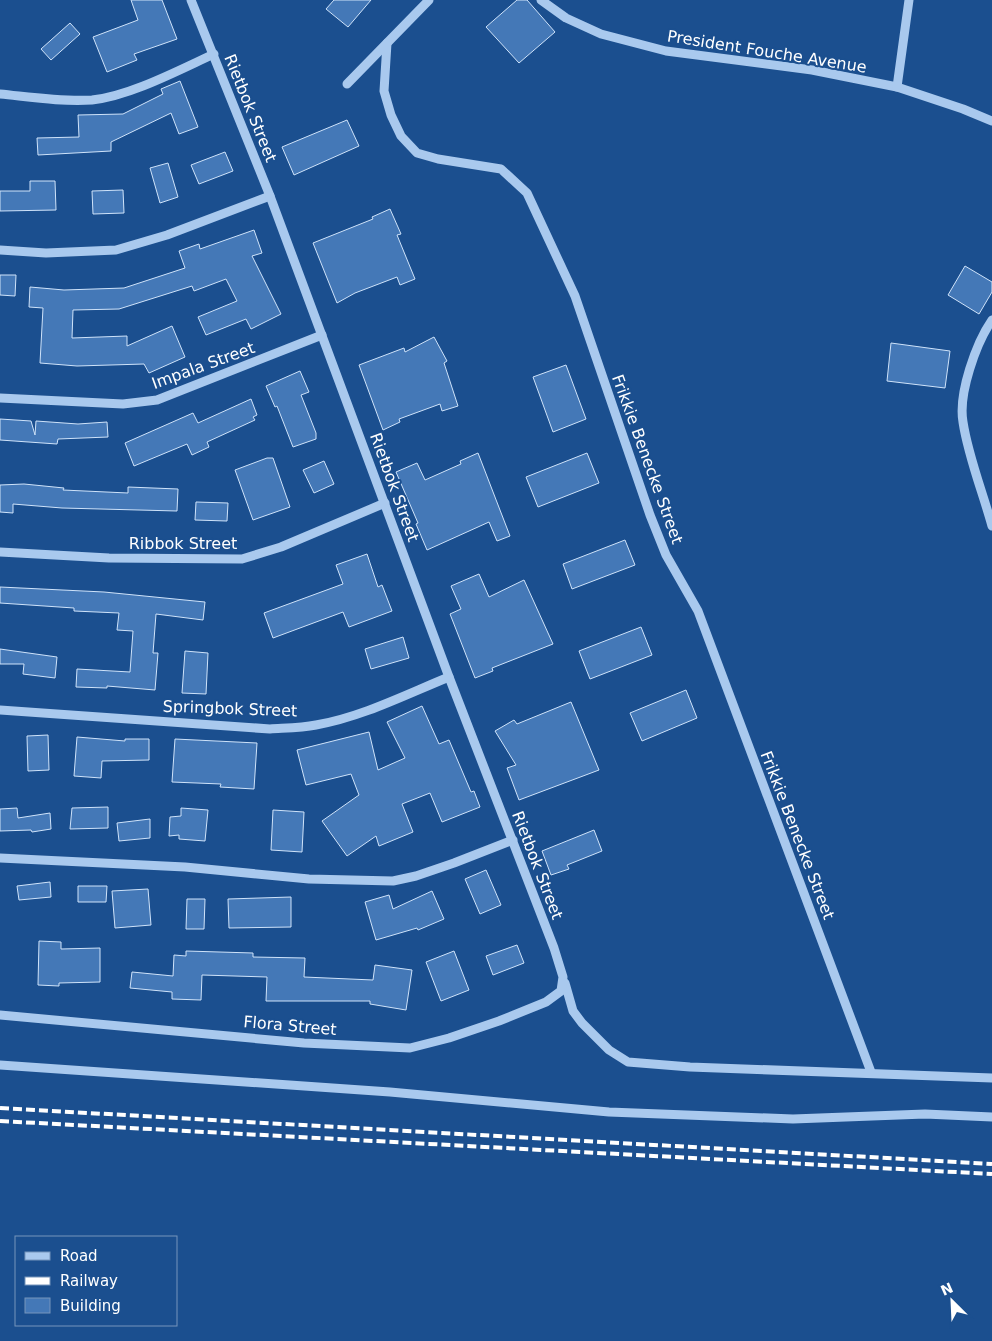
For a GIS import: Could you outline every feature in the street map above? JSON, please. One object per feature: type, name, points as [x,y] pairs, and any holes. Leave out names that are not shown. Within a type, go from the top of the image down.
[{"type":"street","name":"Rietbok Street","points":[[191,0],[270,196],[449,676],[513,840],[573,1011],[594,1037],[618,1057],[628,1062],[690,1067],[871,1072],[992,1078]]},
{"type":"street","points":[[347,84],[429,0]]},
{"type":"street","name":"President Fouche Avenue","points":[[541,0],[566,18],[601,34],[657,48],[812,70],[897,87],[963,109],[992,122]]},
{"type":"street","points":[[897,87],[909,0]]},
{"type":"street","name":"Frikkie Benecke Street","points":[[387,43],[384,91],[391,115],[401,136],[417,153],[438,159],[501,168],[527,193],[575,296],[663,547],[698,612],[871,1072]]},
{"type":"street","points":[[0,94],[40,99],[92,100],[132,89],[214,54]]},
{"type":"street","points":[[0,250],[46,253],[116,250],[167,235],[270,196]]},
{"type":"street","points":[[992,320],[985,330],[967,374],[963,421],[992,526]]},
{"type":"street","name":"Impala Street","points":[[0,398],[122,404],[157,400],[322,335]]},
{"type":"street","name":"Ribbok Street","points":[[0,552],[109,558],[242,560],[281,547],[385,503]]},
{"type":"street","name":"Springbok Street","points":[[0,710],[270,729],[291,728],[315,726],[340,720],[449,676]]},
{"type":"street","points":[[0,858],[184,867],[309,879],[393,881],[454,863],[513,840]]},
{"type":"street","name":"Flora Street","points":[[0,1015],[304,1042],[410,1048],[449,1038],[546,1002],[557,996],[562,981]]},
{"type":"street","points":[[0,1065],[390,1092],[609,1112],[793,1118],[925,1114],[992,1117]]},
{"type":"building","points":[[131,0],[162,0],[177,39],[134,54],[137,60],[107,72],[93,37],[138,20]]},
{"type":"building","points":[[334,0],[371,0],[348,27],[326,9]]},
{"type":"building","points":[[517,0],[527,0],[555,32],[519,63],[486,27]]},
{"type":"building","points":[[70,23],[80,34],[51,60],[41,49]]},
{"type":"building","points":[[180,81],[198,127],[179,134],[171,113],[111,142],[111,151],[38,155],[37,138],[79,137],[78,115],[123,114],[163,94],[161,89]]},
{"type":"building","points":[[347,120],[359,146],[294,175],[282,147]]},
{"type":"building","points":[[225,152],[233,171],[199,184],[191,165]]},
{"type":"building","points":[[168,163],[178,197],[160,203],[150,168]]},
{"type":"building","points":[[30,181],[55,181],[56,210],[0,211],[0,191],[30,191]]},
{"type":"building","points":[[123,190],[124,213],[93,214],[92,191]]},
{"type":"building","points":[[390,209],[401,234],[397,235],[415,279],[400,285],[397,277],[355,293],[337,303],[313,243],[373,219],[372,217]]},
{"type":"building","points":[[254,230],[262,253],[252,256],[281,314],[251,329],[246,319],[206,335],[198,317],[237,301],[226,279],[194,291],[192,286],[119,309],[73,310],[72,338],[127,336],[127,346],[172,326],[185,357],[149,373],[144,364],[77,366],[40,363],[43,308],[29,307],[30,287],[64,290],[124,288],[185,268],[179,251],[199,244],[200,249]]},
{"type":"building","points":[[965,266],[992,282],[992,292],[979,314],[948,295]]},
{"type":"building","points":[[0,275],[16,275],[15,296],[0,295]]},
{"type":"building","points":[[434,337],[447,361],[444,363],[458,406],[442,411],[440,404],[399,419],[400,422],[383,430],[359,365],[404,348],[405,352]]},
{"type":"building","points":[[891,343],[950,351],[945,388],[887,381]]},
{"type":"building","points":[[566,365],[586,419],[553,432],[533,377]]},
{"type":"building","points":[[300,371],[309,392],[301,395],[316,433],[316,439],[293,447],[277,406],[275,407],[266,386]]},
{"type":"building","points":[[251,399],[257,415],[253,417],[255,420],[207,442],[209,447],[192,455],[187,444],[134,466],[125,443],[193,413],[198,423]]},
{"type":"building","points":[[0,419],[31,421],[35,435],[36,421],[78,424],[107,422],[108,437],[58,439],[57,444],[0,440]]},
{"type":"building","points":[[478,453],[510,536],[497,541],[489,522],[427,550],[416,524],[418,523],[396,472],[417,463],[425,480],[461,464],[460,461]]},
{"type":"building","points":[[587,453],[599,483],[538,507],[526,477]]},
{"type":"building","points":[[267,458],[273,458],[290,507],[253,520],[235,470]]},
{"type":"building","points":[[324,461],[334,484],[314,493],[303,470]]},
{"type":"building","points":[[24,484],[64,488],[63,490],[128,493],[128,487],[178,489],[177,511],[62,508],[13,504],[13,513],[0,512],[0,485]]},
{"type":"building","points":[[196,502],[228,503],[227,521],[195,520]]},
{"type":"building","points":[[625,540],[635,565],[572,589],[563,564]]},
{"type":"building","points":[[367,554],[378,587],[382,585],[392,611],[349,627],[343,612],[273,638],[264,613],[343,584],[336,565]]},
{"type":"building","points":[[479,574],[489,597],[524,580],[553,644],[492,668],[493,671],[475,678],[450,614],[461,609],[451,586]]},
{"type":"building","points":[[0,587],[104,592],[205,602],[203,620],[156,614],[153,653],[158,653],[155,690],[107,686],[107,688],[76,687],[77,669],[130,672],[133,631],[117,630],[119,613],[74,611],[74,608],[0,603]]},
{"type":"building","points":[[641,627],[652,655],[590,679],[579,651]]},
{"type":"building","points":[[403,637],[409,658],[371,669],[365,649]]},
{"type":"building","points":[[0,649],[57,657],[55,678],[23,674],[24,664],[0,664]]},
{"type":"building","points":[[185,651],[208,653],[206,694],[182,693]]},
{"type":"building","points":[[686,690],[697,718],[642,741],[630,713]]},
{"type":"building","points":[[571,702],[599,770],[519,800],[507,768],[516,765],[495,731],[514,720],[517,724]]},
{"type":"building","points":[[422,706],[439,744],[449,740],[471,792],[474,791],[480,807],[442,822],[430,793],[402,804],[413,832],[379,846],[376,836],[347,856],[322,821],[359,795],[351,774],[306,785],[297,750],[369,732],[378,770],[405,758],[387,722]]},
{"type":"building","points":[[48,735],[49,770],[28,771],[27,736]]},
{"type":"building","points":[[77,737],[125,741],[125,739],[149,739],[149,760],[102,761],[101,778],[74,776]]},
{"type":"building","points":[[175,739],[257,743],[254,789],[220,787],[221,784],[172,782]]},
{"type":"building","points":[[108,807],[108,828],[70,829],[72,808]]},
{"type":"building","points":[[17,808],[18,818],[50,813],[51,829],[32,832],[31,830],[0,831],[0,809]]},
{"type":"building","points":[[181,808],[208,810],[205,841],[179,839],[179,835],[169,836],[170,817],[181,816]]},
{"type":"building","points":[[273,810],[304,812],[302,852],[271,850]]},
{"type":"building","points":[[150,819],[150,838],[119,841],[117,823]]},
{"type":"building","points":[[594,830],[602,851],[567,865],[569,869],[551,875],[542,851]]},
{"type":"building","points":[[486,870],[501,905],[480,914],[465,879]]},
{"type":"building","points":[[50,882],[51,897],[19,900],[17,886]]},
{"type":"building","points":[[78,886],[107,886],[106,902],[78,902]]},
{"type":"building","points":[[148,889],[151,925],[115,928],[112,891]]},
{"type":"building","points":[[432,891],[444,919],[418,930],[417,928],[376,940],[365,902],[389,895],[393,909]]},
{"type":"building","points":[[291,897],[291,927],[229,928],[228,899]]},
{"type":"building","points":[[187,899],[205,899],[204,929],[186,929]]},
{"type":"building","points":[[39,941],[61,942],[61,949],[100,948],[100,982],[59,983],[59,986],[38,985]]},
{"type":"building","points":[[517,945],[524,963],[493,975],[486,956]]},
{"type":"building","points":[[186,951],[253,953],[253,957],[305,958],[304,977],[373,980],[375,965],[412,970],[406,1010],[370,1004],[370,1001],[266,1001],[267,977],[202,975],[201,1000],[172,999],[172,992],[130,988],[132,972],[173,976],[174,955],[186,956]]},
{"type":"building","points":[[454,951],[469,990],[441,1001],[426,962]]},
{"type":"railway","points":[[0,1108],[992,1164]]},
{"type":"railway","points":[[0,1121],[992,1174]]}]
